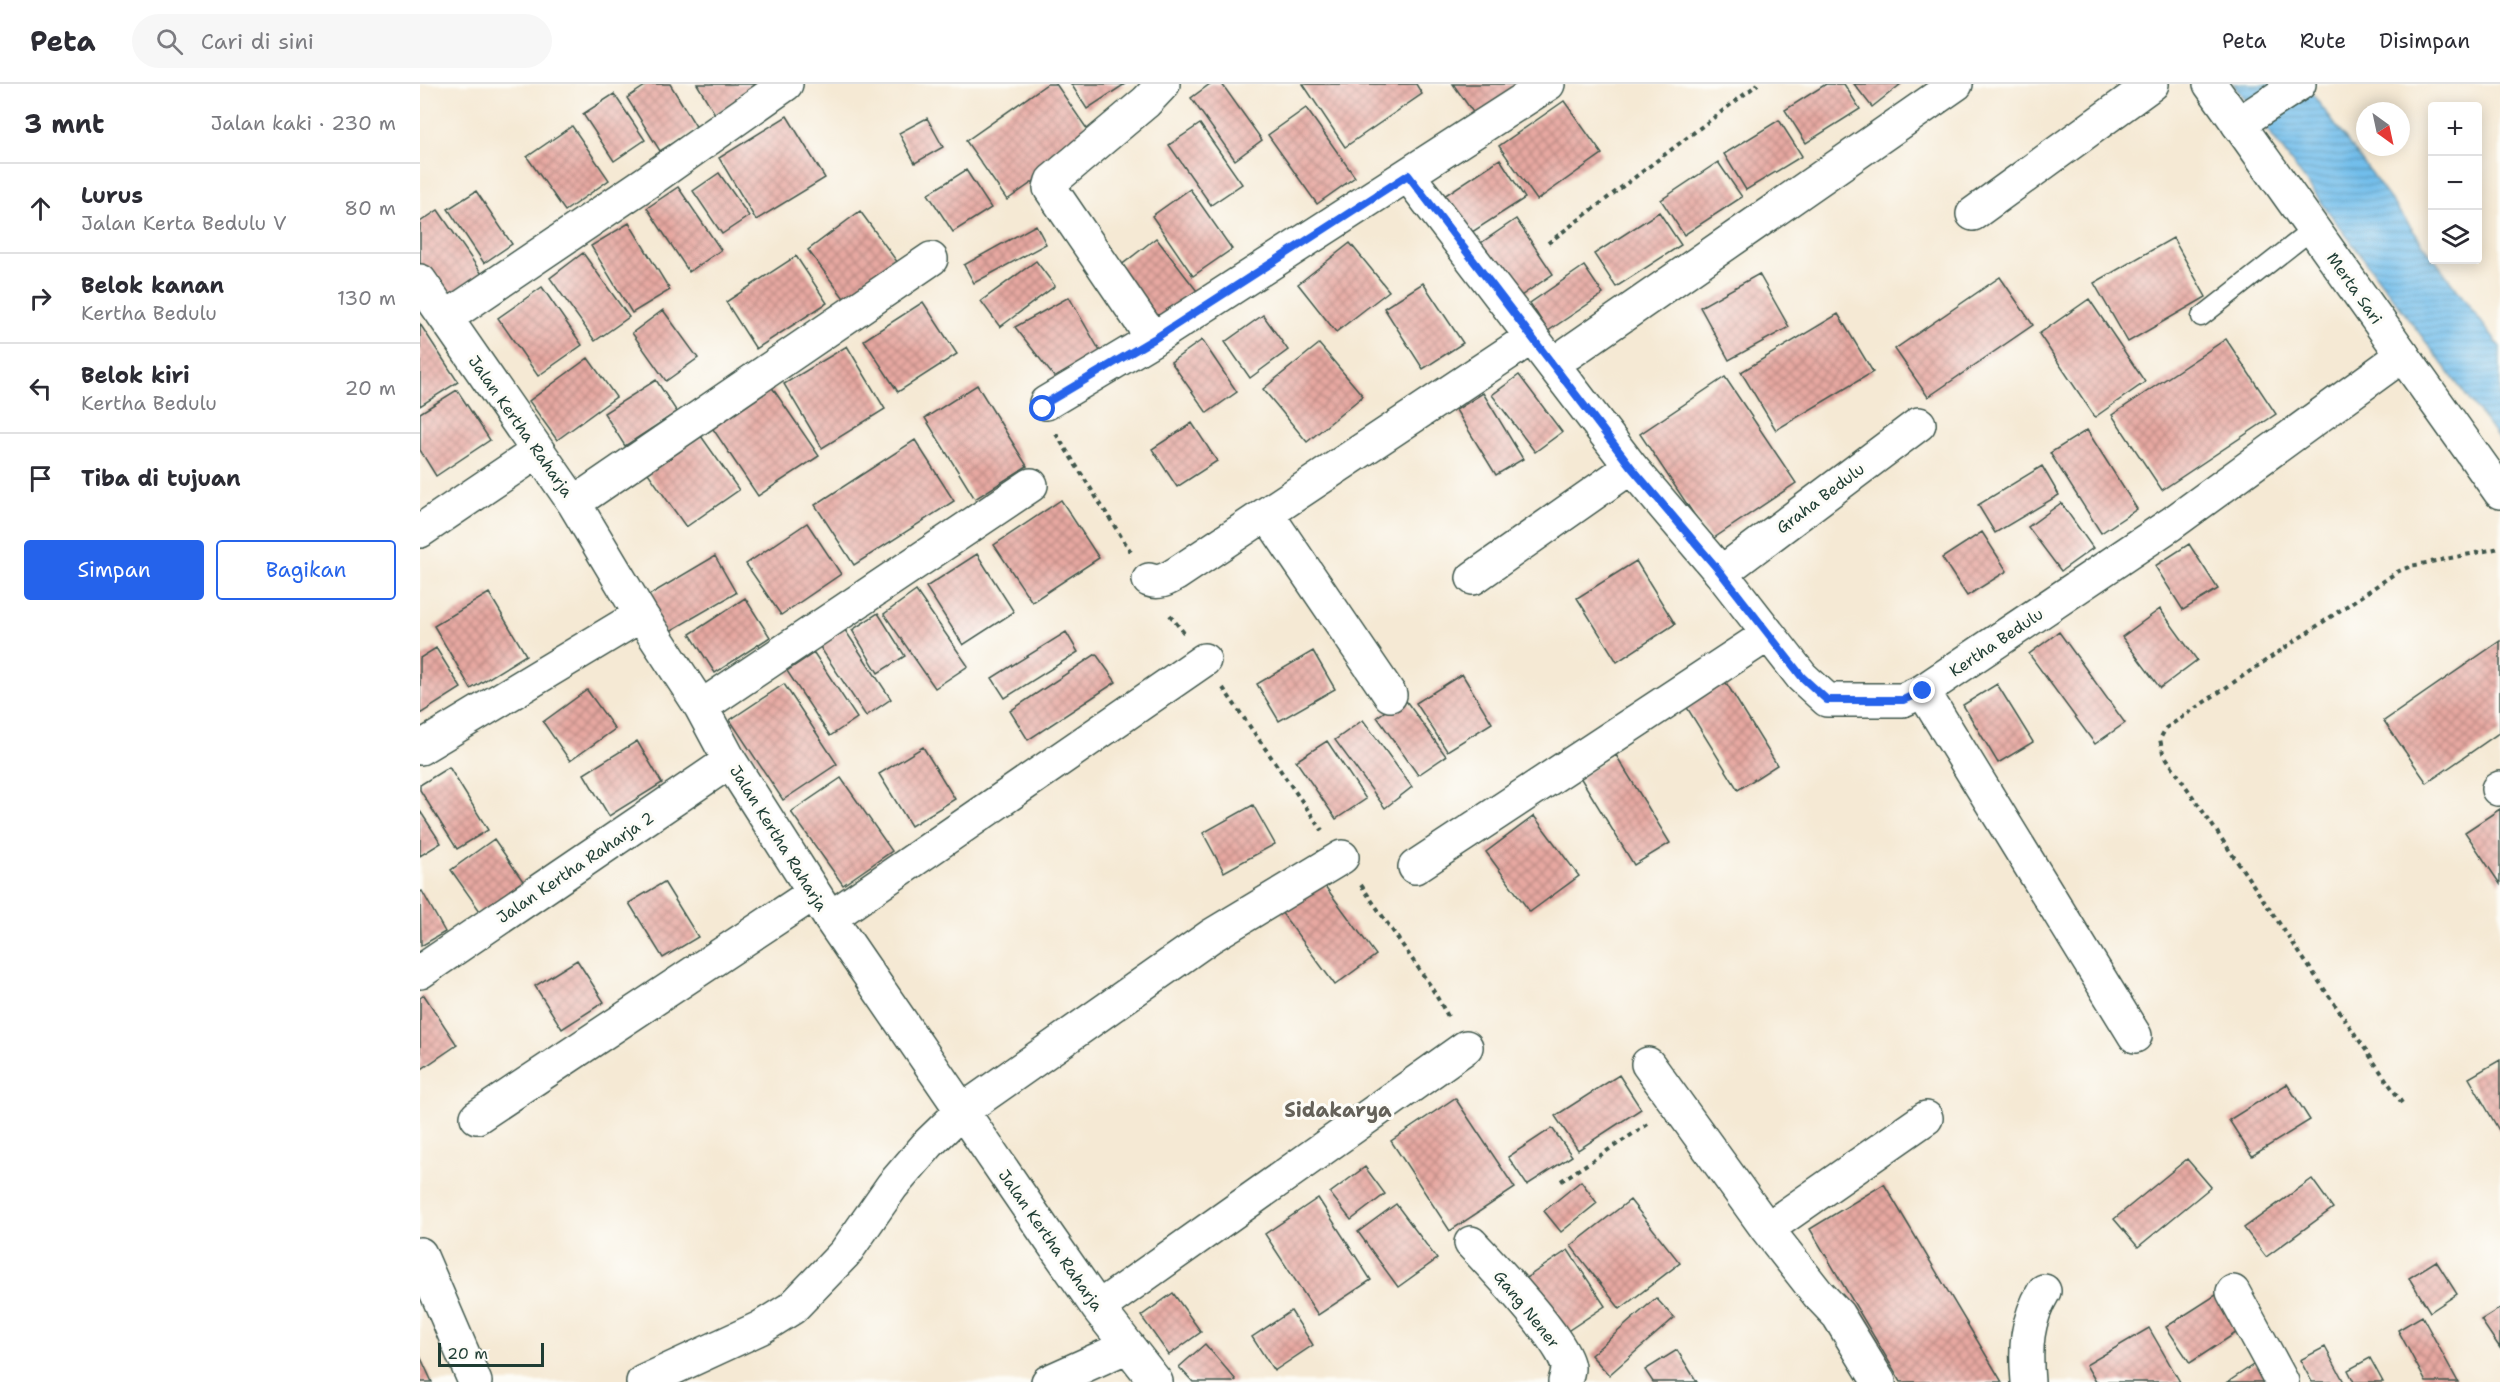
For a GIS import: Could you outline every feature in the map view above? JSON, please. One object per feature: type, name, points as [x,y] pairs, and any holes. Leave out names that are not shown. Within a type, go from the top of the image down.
[{"type":"street","points":[[430,301],[647,182],[786,84]]},
{"type":"street","points":[[1154,339],[1050,188],[1052,182],[1163,84]]},
{"type":"street","points":[[1046,403],[1154,339],[1548,84]]},
{"type":"street","points":[[1569,353],[1956,84]]},
{"type":"street","points":[[1973,214],[2152,84]]},
{"type":"street","name":"Merta Sari","points":[[2210,84],[2244,120],[2313,229],[2500,492]]},
{"type":"street","points":[[2244,120],[2299,84]]},
{"type":"street","name":"Kertha Bedulu","points":[[1408,175],[1631,467],[1721,573],[1802,677],[1827,700],[1903,700],[1923,691],[2171,524],[2403,355]]},
{"type":"street","points":[[574,503],[932,259]]},
{"type":"street","name":"Jalan Kertha Raharja","points":[[430,301],[574,503],[641,615],[701,707],[730,761],[822,905],[1098,1308],[1156,1382]]},
{"type":"street","points":[[1149,580],[1162,581],[1176,574],[1532,337]]},
{"type":"street","name":"Graha Bedulu","points":[[1721,573],[1919,424]]},
{"type":"street","points":[[420,531],[537,452]]},
{"type":"street","points":[[1473,578],[1631,467]]},
{"type":"street","points":[[701,707],[1031,485]]},
{"type":"street","points":[[1267,514],[1390,695]]},
{"type":"street","points":[[420,748],[641,615]]},
{"type":"street","points":[[1415,867],[1767,634]]},
{"type":"street","points":[[477,1117],[822,905],[1204,660]]},
{"type":"street","points":[[1923,691],[2135,1036]]},
{"type":"street","name":"Jalan Kertha Raharja 2","points":[[420,972],[730,761]]},
{"type":"street","points":[[642,1382],[760,1328],[792,1308],[845,1253],[899,1177],[962,1111],[1211,936],[1342,857]]},
{"type":"street","points":[[1098,1308],[1466,1047]]},
{"type":"street","points":[[1648,1064],[1767,1229],[1818,1294],[1838,1315],[1879,1382]]},
{"type":"street","points":[[1767,1229],[1926,1118]]},
{"type":"street","name":"Gang Nener","points":[[1471,1243],[1514,1288],[1563,1353],[1568,1367],[1565,1382]]},
{"type":"street","points":[[420,1254],[475,1382]]},
{"type":"street","points":[[2028,1382],[2026,1340],[2032,1313],[2044,1291]]},
{"type":"street","points":[[2233,1292],[2282,1382]]},
{"type":"street","points":[[1048,1382],[1128,1346]]},
{"type":"lane","points":[[2201,317],[2313,229]]},
{"type":"path","points":[[1548,243],[1758,84]]},
{"type":"path","points":[[1046,403],[1043,412],[1149,580]]},
{"type":"path","points":[[2402,1102],[2163,753],[2160,739],[2166,728],[2397,572],[2411,566],[2500,548]]},
{"type":"path","points":[[1170,614],[1430,985],[1466,1047]]},
{"type":"path","points":[[1561,1181],[1677,1104]]},
{"type":"water","points":[[2233,84],[2305,84],[2428,251],[2428,264],[2438,264],[2500,347],[2500,441]]},
{"type":"building","points":[[648,84],[670,84],[697,128],[660,151],[627,98]]},
{"type":"building","points":[[697,84],[766,84],[715,114]]},
{"type":"building","points":[[1047,84],[1056,84],[1094,139],[1007,200],[966,141]]},
{"type":"building","points":[[1071,84],[1125,84],[1087,109]]},
{"type":"building","points":[[1210,84],[1222,84],[1262,140],[1235,160],[1191,98]]},
{"type":"building","points":[[1303,84],[1416,84],[1422,94],[1345,147]]},
{"type":"building","points":[[1453,84],[1523,84],[1479,121]]},
{"type":"building","points":[[1826,84],[1844,84],[1860,109],[1806,143],[1785,110]]},
{"type":"building","points":[[1854,84],[1901,84],[1872,107]]},
{"type":"building","points":[[614,94],[645,140],[614,161],[583,114]]},
{"type":"building","points":[[1564,101],[1602,154],[1537,200],[1499,146]]},
{"type":"building","points":[[1306,108],[1355,177],[1317,204],[1268,135]]},
{"type":"building","points":[[787,116],[825,178],[756,220],[719,158]]},
{"type":"building","points":[[927,118],[943,147],[915,163],[899,133]]},
{"type":"building","points":[[1779,120],[1802,156],[1746,190],[1724,154]]},
{"type":"building","points":[[1200,124],[1242,184],[1211,205],[1169,145]]},
{"type":"building","points":[[572,126],[609,180],[565,211],[527,157]]},
{"type":"building","points":[[1500,159],[1525,198],[1466,236],[1441,198]]},
{"type":"building","points":[[1718,162],[1742,197],[1684,235],[1661,200]]},
{"type":"building","points":[[966,170],[991,208],[953,232],[928,194]]},
{"type":"building","points":[[719,173],[749,216],[722,234],[693,191]]},
{"type":"building","points":[[678,187],[721,250],[689,272],[647,208]]},
{"type":"building","points":[[1190,189],[1232,249],[1193,276],[1152,216]]},
{"type":"building","points":[[476,191],[512,244],[484,263],[448,209]]},
{"type":"building","points":[[438,210],[484,277],[442,305],[420,272],[420,222]]},
{"type":"building","points":[[860,211],[898,263],[846,301],[808,250]]},
{"type":"building","points":[[1659,212],[1681,245],[1616,287],[1594,254]]},
{"type":"building","points":[[1516,219],[1553,274],[1515,300],[1478,245]]},
{"type":"building","points":[[629,223],[670,290],[632,313],[591,246]]},
{"type":"building","points":[[1036,225],[1046,244],[974,283],[964,265]]},
{"type":"building","points":[[1156,238],[1197,291],[1155,323],[1115,270]]},
{"type":"building","points":[[2173,238],[2206,297],[2128,342],[2094,283]]},
{"type":"building","points":[[1350,243],[1389,291],[1336,332],[1298,284]]},
{"type":"building","points":[[583,253],[629,317],[595,341],[550,278]]},
{"type":"building","points":[[796,256],[827,303],[756,349],[726,302]]},
{"type":"building","points":[[1036,261],[1055,286],[1000,327],[981,301]]},
{"type":"building","points":[[1584,266],[1603,294],[1548,331],[1530,303]]},
{"type":"building","points":[[1759,274],[1789,327],[1729,360],[1700,307]]},
{"type":"building","points":[[2000,277],[2033,325],[1928,397],[1895,349]]},
{"type":"building","points":[[1423,283],[1463,343],[1423,369],[1384,308]]},
{"type":"building","points":[[542,287],[582,345],[538,376],[498,318]]},
{"type":"building","points":[[1069,297],[1101,353],[1059,383],[1015,327]]},
{"type":"building","points":[[2089,299],[2145,382],[2095,417],[2039,334]]},
{"type":"building","points":[[923,302],[957,354],[898,392],[864,340]]},
{"type":"building","points":[[663,310],[698,358],[666,381],[632,333]]},
{"type":"building","points":[[1838,314],[1873,372],[1776,430],[1741,372]]},
{"type":"building","points":[[1263,315],[1288,350],[1250,378],[1225,342]]},
{"type":"building","points":[[420,324],[458,382],[420,406]]},
{"type":"building","points":[[2226,339],[2276,414],[2162,490],[2112,415]]},
{"type":"building","points":[[1202,340],[1237,392],[1207,413],[1171,362]]},
{"type":"building","points":[[1319,344],[1363,396],[1307,442],[1263,389]]},
{"type":"building","points":[[847,346],[885,409],[822,448],[784,384]]},
{"type":"building","points":[[588,358],[616,397],[557,440],[529,401]]},
{"type":"building","points":[[1519,375],[1562,432],[1535,452],[1492,395]]},
{"type":"building","points":[[1725,377],[1796,483],[1711,540],[1640,434]]},
{"type":"building","points":[[656,380],[677,412],[625,446],[604,413]]},
{"type":"building","points":[[977,385],[1027,466],[975,499],[925,418]]},
{"type":"building","points":[[771,386],[819,456],[758,496],[711,426]]},
{"type":"building","points":[[457,390],[490,440],[436,476],[420,450],[420,413]]},
{"type":"building","points":[[1483,393],[1523,459],[1496,475],[1456,410]]},
{"type":"building","points":[[1192,423],[1217,461],[1177,487],[1152,449]]},
{"type":"building","points":[[2087,430],[2137,509],[2101,533],[2050,453]]},
{"type":"building","points":[[701,436],[739,490],[686,527],[648,473]]},
{"type":"building","points":[[915,440],[954,501],[854,565],[815,505]]},
{"type":"building","points":[[2042,466],[2059,495],[1995,533],[1978,505]]},
{"type":"building","points":[[1061,500],[1099,558],[1032,602],[994,545]]},
{"type":"building","points":[[2061,503],[2093,548],[2061,571],[2028,527]]},
{"type":"building","points":[[807,523],[841,574],[781,615],[746,564]]},
{"type":"building","points":[[1982,532],[2007,571],[1967,596],[1942,558]]},
{"type":"building","points":[[2189,544],[2218,589],[2183,610],[2155,566]]},
{"type":"building","points":[[977,554],[1014,612],[963,645],[926,587]]},
{"type":"building","points":[[715,556],[736,593],[665,634],[644,598]]},
{"type":"building","points":[[1636,561],[1675,624],[1617,662],[1577,598]]},
{"type":"building","points":[[916,591],[968,666],[935,688],[884,614]]},
{"type":"building","points":[[489,593],[526,655],[471,689],[434,626]]},
{"type":"building","points":[[745,598],[770,637],[715,673],[690,634]]},
{"type":"building","points":[[2160,609],[2197,660],[2160,688],[2122,637]]},
{"type":"building","points":[[878,613],[905,656],[878,673],[852,630]]},
{"type":"building","points":[[843,627],[891,699],[866,716],[818,644]]},
{"type":"building","points":[[1066,632],[1078,652],[1005,698],[992,678]]},
{"type":"building","points":[[2059,632],[2125,723],[2095,744],[2029,654]]},
{"type":"building","points":[[2500,641],[2500,732],[2427,783],[2384,721]]},
{"type":"building","points":[[436,648],[461,688],[420,714],[420,658]]},
{"type":"building","points":[[1313,651],[1335,689],[1279,721],[1257,684]]},
{"type":"building","points":[[814,653],[857,718],[830,736],[787,671]]},
{"type":"building","points":[[1096,654],[1116,682],[1028,740],[1010,711]]},
{"type":"building","points":[[1462,674],[1492,723],[1447,751],[1416,703]]},
{"type":"building","points":[[1725,681],[1777,765],[1738,790],[1686,706]]},
{"type":"building","points":[[784,684],[837,764],[783,800],[730,720]]},
{"type":"building","points":[[1997,684],[2033,742],[1998,763],[1963,705]]},
{"type":"building","points":[[587,690],[615,729],[570,761],[543,722]]},
{"type":"building","points":[[1404,698],[1446,756],[1418,775],[1377,717]]},
{"type":"building","points":[[1363,720],[1412,787],[1385,808],[1335,740]]},
{"type":"building","points":[[637,741],[662,783],[609,816],[584,774]]},
{"type":"building","points":[[1327,741],[1366,799],[1336,819],[1296,761]]},
{"type":"building","points":[[923,747],[955,799],[911,826],[879,774]]},
{"type":"building","points":[[1616,755],[1670,843],[1634,865],[1580,777]]},
{"type":"building","points":[[449,767],[488,830],[457,849],[420,790],[420,785]]},
{"type":"building","points":[[841,778],[892,851],[843,885],[791,812]]},
{"type":"building","points":[[1253,805],[1275,844],[1224,872],[1203,833]]},
{"type":"building","points":[[2500,809],[2500,884],[2465,832]]},
{"type":"building","points":[[420,811],[441,843],[420,856]]},
{"type":"building","points":[[1534,816],[1579,876],[1530,912],[1486,852]]},
{"type":"building","points":[[494,839],[525,884],[482,914],[451,870]]},
{"type":"building","points":[[664,882],[698,937],[663,958],[629,903]]},
{"type":"building","points":[[1322,882],[1376,955],[1335,985],[1281,912]]},
{"type":"building","points":[[422,891],[445,932],[421,946],[420,892]]},
{"type":"building","points":[[577,960],[604,1002],[562,1029],[535,986]]},
{"type":"building","points":[[424,995],[457,1045],[420,1070],[420,998]]},
{"type":"building","points":[[2500,1060],[2500,1132],[2469,1078]]},
{"type":"building","points":[[1619,1075],[1641,1109],[1578,1150],[1555,1116]]},
{"type":"building","points":[[2287,1084],[2310,1120],[2252,1156],[2229,1120]]},
{"type":"building","points":[[1455,1098],[1515,1188],[1450,1231],[1391,1141]]},
{"type":"building","points":[[1552,1128],[1572,1156],[1527,1185],[1508,1157]]},
{"type":"building","points":[[2187,1159],[2211,1187],[2138,1247],[2114,1219]]},
{"type":"building","points":[[1365,1167],[1385,1194],[1351,1220],[1330,1193]]},
{"type":"building","points":[[2312,1179],[2333,1208],[2266,1257],[2244,1228]]},
{"type":"building","points":[[1581,1181],[1597,1203],[1561,1232],[1544,1211]]},
{"type":"building","points":[[1884,1184],[2002,1382],[1901,1382],[1810,1229]]},
{"type":"building","points":[[1318,1198],[1371,1280],[1318,1315],[1265,1234]]},
{"type":"building","points":[[1630,1200],[1680,1263],[1620,1309],[1571,1246]]},
{"type":"building","points":[[1396,1204],[1437,1259],[1398,1287],[1358,1232]]},
{"type":"building","points":[[1568,1250],[1605,1306],[1563,1334],[1526,1278]]},
{"type":"building","points":[[2436,1261],[2457,1294],[2430,1312],[2409,1278]]},
{"type":"building","points":[[1173,1293],[1201,1332],[1169,1355],[1141,1316]]},
{"type":"building","points":[[2219,1293],[2242,1329],[2190,1363],[2166,1327]]},
{"type":"building","points":[[1656,1298],[1674,1318],[1609,1375],[1591,1355]]},
{"type":"building","points":[[2500,1308],[2500,1348],[2481,1320]]},
{"type":"building","points":[[1291,1311],[1313,1345],[1274,1371],[1252,1337]]},
{"type":"building","points":[[2422,1316],[2458,1382],[2426,1382],[2398,1330]]},
{"type":"building","points":[[2149,1328],[2180,1382],[2096,1382],[2086,1365]]},
{"type":"building","points":[[1205,1344],[1236,1380],[1233,1382],[1193,1382],[1179,1367]]},
{"type":"building","points":[[2325,1347],[2344,1382],[2312,1382],[2300,1360]]},
{"type":"building","points":[[1677,1350],[1697,1382],[1653,1382],[1645,1370]]},
{"type":"building","points":[[420,1356],[432,1382],[420,1382]]},
{"type":"building","points":[[2370,1358],[2383,1382],[2354,1382],[2348,1370]]},
{"type":"building","points":[[2256,1363],[2269,1382],[2228,1382]]},
{"type":"district","name":"Sidakarya","points":[[1338,1110]]},
{"type":"route","points":[[1043,409],[1046,403],[1154,339],[1408,175],[1631,467],[1721,573],[1802,677],[1827,700],[1903,700],[1923,691]]}]
